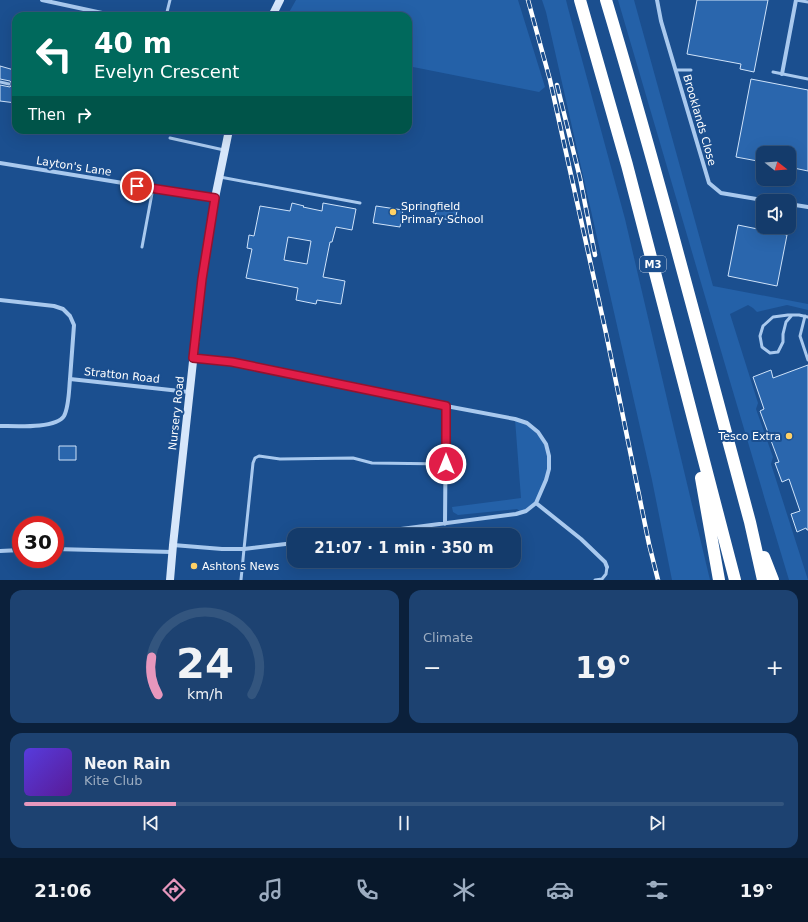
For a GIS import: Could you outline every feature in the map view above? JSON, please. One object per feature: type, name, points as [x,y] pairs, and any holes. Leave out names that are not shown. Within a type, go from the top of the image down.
[{"type":"highway","name":"M3","points":[[580,0],[628,165],[735,580]]},
{"type":"highway","name":"M3","points":[[606,0],[651,156],[750,522],[763,580]]},
{"type":"highway","name":"M3","points":[[687,396],[719,580]]},
{"type":"highway","name":"M3","points":[[750,522],[773,580]]},
{"type":"street","points":[[42,0],[96,12]]},
{"type":"street","points":[[274,12],[279,0]]},
{"type":"street","name":"Brooklands Close","points":[[657,0],[661,21],[709,183],[721,193],[756,199]]},
{"type":"street","points":[[782,74],[796,0]]},
{"type":"street","name":"Nursery Road","points":[[170,580],[172,549],[202,279],[215,198],[228,134]]},
{"type":"street","name":"Layton's Lane","points":[[0,163],[215,198]]},
{"type":"street","points":[[796,205],[808,207]]},
{"type":"street","name":"Stratton Road","points":[[0,300],[54,306],[63,309],[70,316],[74,325],[70,379],[189,392]]},
{"type":"street","points":[[193,358],[232,362],[515,419],[527,423],[538,432],[546,444],[549,469],[536,503],[526,511],[516,514],[412,528]]},
{"type":"street","points":[[0,426],[41,425],[54,423],[61,419],[66,410],[70,379]]},
{"type":"street","points":[[445,524],[446,406]]},
{"type":"street","points":[[536,503],[581,539],[605,562],[607,567]]},
{"type":"street","points":[[64,549],[244,549],[287,544]]},
{"type":"street","points":[[0,551],[12,550]]},
{"type":"lane","points":[[167,12],[170,0]]},
{"type":"lane","points":[[796,0],[808,2]]},
{"type":"lane","points":[[676,70],[691,70]]},
{"type":"lane","points":[[773,72],[808,79]]},
{"type":"lane","points":[[0,82],[9,84]]},
{"type":"lane","points":[[170,138],[225,150]]},
{"type":"lane","points":[[220,177],[360,203]]},
{"type":"lane","points":[[142,247],[153,188]]},
{"type":"lane","points":[[792,315],[786,322],[783,342],[778,352],[770,353],[762,347],[760,336],[763,326],[773,317],[792,315],[806,316],[800,336],[808,360]]},
{"type":"lane","points":[[241,580],[253,463],[255,458],[259,456],[280,459],[353,458],[372,464],[446,464]]},
{"type":"lane","points":[[595,580],[602,579],[606,574],[607,567]]},
{"type":"shaded area","points":[[296,0],[518,0],[545,87],[539,92],[412,67],[412,12],[289,12]]},
{"type":"shaded area","points":[[542,0],[566,0],[625,219],[710,580],[672,580],[652,480],[546,12]]},
{"type":"shaded area","points":[[618,0],[634,0],[713,286],[808,304],[808,310],[787,305],[757,312],[748,305],[730,314],[758,403],[756,409],[773,457],[771,464],[808,580],[789,580]]},
{"type":"shaded area","points":[[515,419],[527,423],[546,444],[549,469],[536,503],[521,512],[517,509],[458,515],[453,512],[452,507],[521,498]]},
{"type":"building","points":[[697,0],[768,0],[754,72],[740,69],[741,64],[687,54]]},
{"type":"building","points":[[0,66],[12,69],[12,84],[10,81],[0,79]]},
{"type":"building","points":[[751,79],[808,90],[808,171],[796,168],[796,146],[756,146],[756,161],[736,157]]},
{"type":"building","points":[[12,84],[12,102],[0,101],[0,85],[10,87]]},
{"type":"building","points":[[292,203],[322,211],[323,203],[356,209],[352,230],[336,227],[332,242],[330,242],[323,277],[345,281],[341,304],[317,300],[316,304],[296,300],[298,288],[246,278],[252,249],[247,248],[249,235],[254,236],[260,206],[290,211]],"holes":[[[288,237],[311,241],[307,264],[284,260]]]},
{"type":"building","points":[[376,206],[403,210],[400,227],[373,223]]},
{"type":"building","points":[[437,208],[457,211],[455,221],[435,217]]},
{"type":"building","points":[[738,225],[756,229],[756,234],[787,235],[777,286],[728,276]]},
{"type":"building","name":"Tesco Extra","points":[[808,365],[808,530],[806,528],[797,532],[791,514],[800,511],[789,479],[782,482],[775,463],[779,462],[760,411],[764,409],[753,377],[771,370],[773,378]]},
{"type":"building","points":[[59,446],[76,446],[76,460],[59,460]]},
{"type":"railway","points":[[528,0],[550,80],[606,333],[649,544],[658,580]]},
{"type":"railway","points":[[557,85],[580,178],[595,255]]},
{"type":"place","name":"Springfield Primary School","points":[[393,212]]},
{"type":"place","name":"Tesco Extra","points":[[789,436]]},
{"type":"place","name":"Ashtons News","points":[[194,566]]},
{"type":"route","points":[[137,186],[215,198],[202,279],[193,358],[232,362],[446,406],[446,464]]}]
